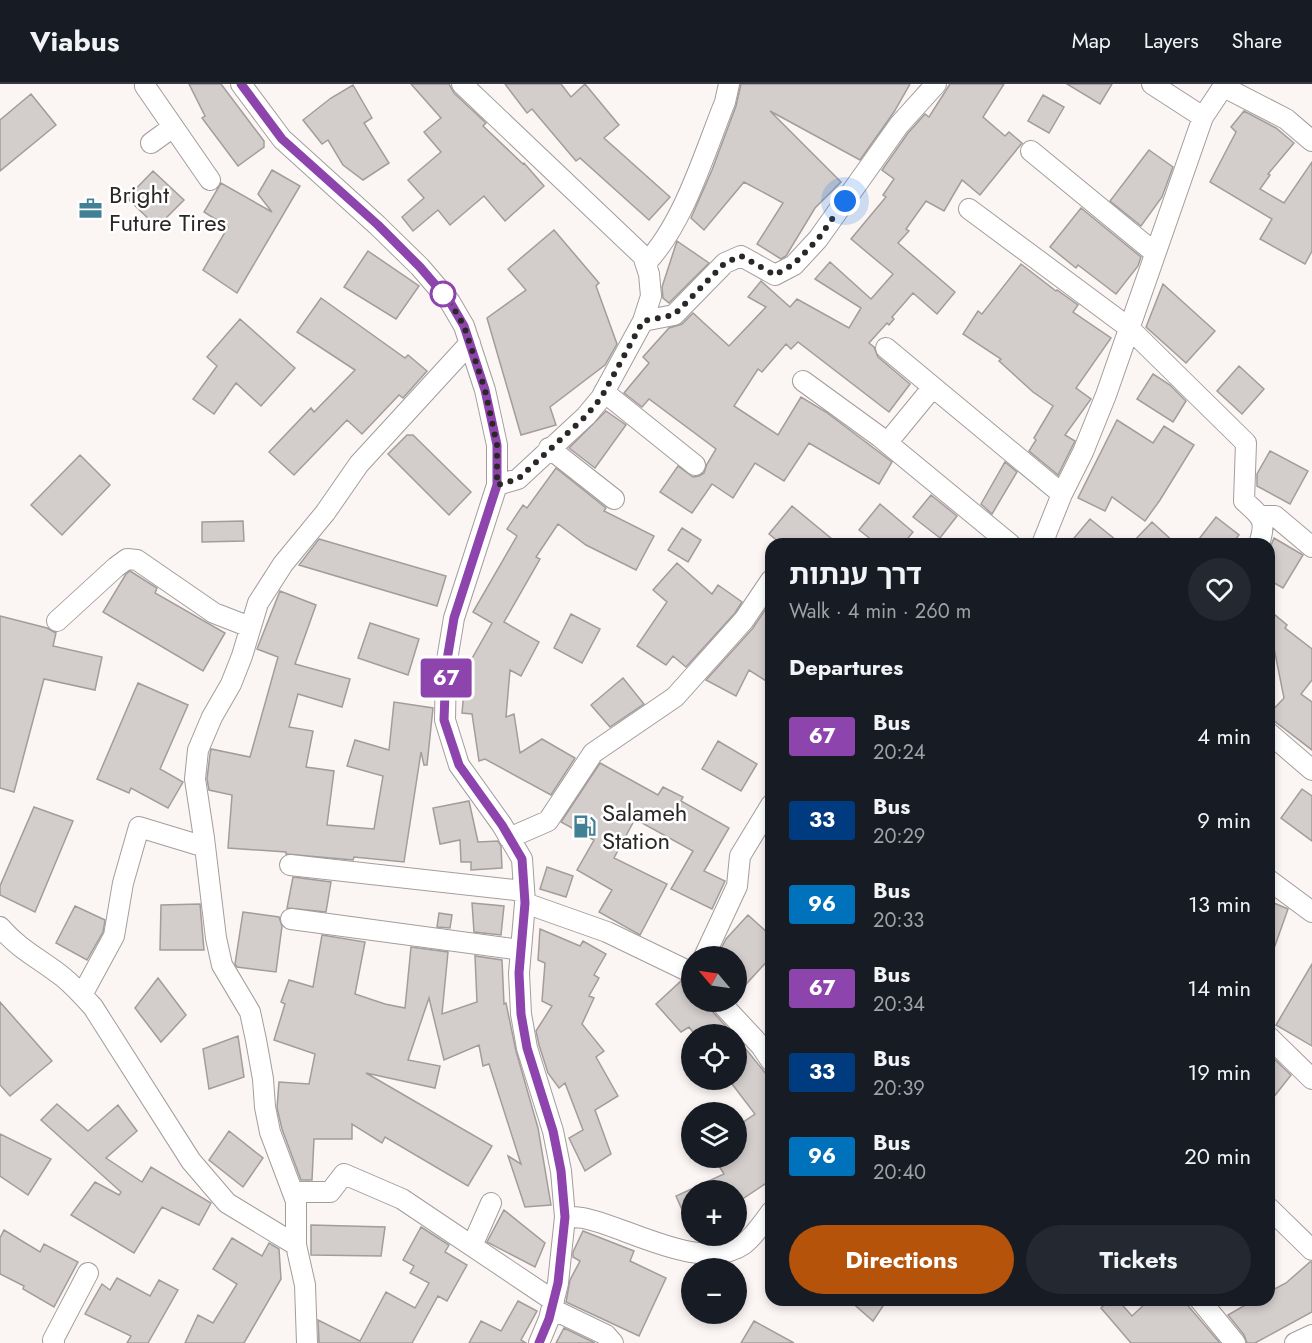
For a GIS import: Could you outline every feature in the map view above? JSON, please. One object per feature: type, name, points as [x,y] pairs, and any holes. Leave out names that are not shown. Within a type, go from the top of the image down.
[{"type":"street","points":[[462,84],[643,256],[649,274],[651,296],[643,321],[604,392],[586,416],[518,479],[497,485]]},
{"type":"street","points":[[646,264],[659,249],[676,221],[725,102],[729,84]]},
{"type":"street","points":[[643,321],[674,315],[725,263],[741,256],[775,275],[794,264],[818,239],[899,125],[936,84]]},
{"type":"street","points":[[1152,84],[1203,117]]},
{"type":"street","points":[[146,85],[210,180]]},
{"type":"street","points":[[243,85],[282,139],[378,225],[420,267],[450,302],[464,326],[485,390],[497,445],[497,485],[454,618],[446,666],[444,720],[459,765],[522,859],[524,897],[519,973],[521,1014],[527,1048],[553,1131],[561,1171],[565,1217],[558,1283],[553,1305],[539,1343]]},
{"type":"street","points":[[1044,538],[1097,418],[1203,117],[1225,85],[1286,119],[1312,141]]},
{"type":"street","points":[[151,143],[173,127]]},
{"type":"street","points":[[1030,151],[1155,253]]},
{"type":"street","points":[[969,209],[1128,327],[1246,443],[1244,501],[1262,516],[1275,516],[1312,547]]},
{"type":"street","points":[[307,1343],[305,1285],[296,1245],[296,1201],[270,1132],[263,1079],[250,1012],[222,965],[216,938],[195,779],[198,750],[212,717],[231,684],[258,603],[283,564],[325,513],[359,464],[470,343]]},
{"type":"street","points":[[886,348],[1062,494]]},
{"type":"street","points":[[803,381],[887,443],[1003,538]]},
{"type":"street","points":[[887,443],[933,387]]},
{"type":"street","points":[[604,392],[695,465]]},
{"type":"street","points":[[549,448],[614,499]]},
{"type":"street","points":[[1261,538],[1264,529],[1262,516]]},
{"type":"street","points":[[57,621],[127,559],[137,560],[214,613],[250,627]]},
{"type":"street","points":[[509,838],[548,820],[593,753],[675,697],[744,620],[765,589]]},
{"type":"street","points":[[1275,739],[1312,770]]},
{"type":"street","points":[[709,946],[737,886],[740,856],[765,815]]},
{"type":"street","points":[[82,994],[114,936],[123,883],[140,827],[205,847]]},
{"type":"street","points":[[290,865],[524,897],[607,932],[681,968]]},
{"type":"street","points":[[1275,884],[1312,912]]},
{"type":"street","points":[[291,918],[521,950]]},
{"type":"street","points":[[0,927],[14,944],[61,975],[93,1007],[191,1161],[227,1203],[296,1245]]},
{"type":"street","points":[[729,1012],[765,1052]]},
{"type":"street","points":[[1275,1043],[1312,1079]]},
{"type":"street","points":[[293,1192],[330,1192],[344,1174],[402,1199],[553,1305],[606,1335],[613,1343]]},
{"type":"street","points":[[472,1246],[491,1203]]},
{"type":"street","points":[[1275,1214],[1312,1250]]},
{"type":"street","points":[[565,1217],[584,1218],[653,1243],[710,1253],[727,1251],[743,1245],[765,1219]]},
{"type":"street","points":[[54,1343],[53,1340],[59,1326],[88,1273]]},
{"type":"street","points":[[1205,1306],[1235,1343]]},
{"type":"street","points":[[1295,1343],[1312,1335]]},
{"type":"building","points":[[189,84],[221,84],[264,141],[264,147],[238,166],[202,118],[205,116]]},
{"type":"building","points":[[411,84],[449,84],[454,93],[486,123],[483,126],[524,163],[544,186],[505,221],[484,196],[450,225],[438,210],[413,231],[402,217],[424,198],[408,180],[441,152],[424,132],[441,118]]},
{"type":"building","points":[[505,84],[561,84],[571,97],[585,84],[619,125],[604,138],[670,197],[649,220],[580,158],[576,161],[532,109],[527,113]]},
{"type":"building","points":[[741,84],[910,84],[894,112],[860,160],[770,111],[841,182],[815,208],[786,256],[781,259],[757,244],[783,203],[744,182],[704,230],[691,218],[736,106]]},
{"type":"building","points":[[950,84],[1004,84],[983,117],[1005,136],[1009,132],[1022,143],[980,195],[962,180],[944,211],[926,201],[906,229],[909,231],[898,243],[955,292],[937,314],[913,293],[892,317],[894,319],[889,325],[887,323],[869,343],[874,347],[878,357],[910,384],[889,412],[798,342],[791,349],[786,344],[762,372],[758,369],[734,406],[778,435],[801,397],[826,412],[892,462],[879,484],[809,443],[784,481],[755,463],[733,498],[712,484],[692,513],[660,492],[678,466],[693,477],[704,473],[716,449],[649,399],[642,407],[624,393],[649,363],[643,357],[669,328],[682,324],[693,313],[729,346],[766,307],[748,297],[761,281],[790,307],[797,299],[849,328],[861,308],[815,279],[830,262],[871,299],[893,274],[851,239],[886,197],[883,195],[894,179],[882,170],[908,133],[925,114],[929,117]]},
{"type":"building","points":[[1067,84],[1112,84],[1100,104]]},
{"type":"building","points":[[353,85],[372,118],[364,123],[389,163],[363,180],[343,165],[328,140],[322,144],[303,120],[331,98]]},
{"type":"building","points":[[31,94],[56,125],[0,171],[0,120]]},
{"type":"building","points":[[1043,95],[1064,107],[1049,133],[1028,121]]},
{"type":"building","points":[[1244,111],[1276,128],[1294,143],[1268,174],[1270,175],[1260,189],[1284,203],[1312,162],[1312,251],[1305,264],[1260,239],[1272,219],[1210,182],[1236,132],[1231,127]]},
{"type":"building","points":[[1149,150],[1173,167],[1162,197],[1141,226],[1110,201]]},
{"type":"building","points":[[272,170],[300,186],[237,293],[203,270],[228,227],[204,212],[221,183],[272,212],[258,194]]},
{"type":"building","points":[[153,171],[184,200],[157,227],[127,198]]},
{"type":"building","points":[[1081,208],[1141,257],[1138,266],[1116,294],[1078,265],[1076,268],[1050,247]]},
{"type":"building","points":[[554,230],[599,283],[596,286],[617,344],[605,365],[550,407],[556,425],[521,435],[487,318],[526,290],[508,269]]},
{"type":"building","points":[[677,241],[709,263],[669,303],[663,298],[662,287]]},
{"type":"building","points":[[368,251],[419,286],[396,319],[344,287]]},
{"type":"building","points":[[1021,264],[1078,305],[1073,312],[1111,338],[1076,388],[1091,399],[1065,435],[1075,441],[1058,475],[1029,451],[1053,406],[1033,392],[999,361],[1001,359],[963,334],[978,311],[982,314]]},
{"type":"building","points":[[1163,284],[1215,331],[1186,363],[1146,327]]},
{"type":"building","points":[[321,298],[405,358],[408,355],[427,371],[403,398],[399,395],[362,434],[347,420],[294,475],[269,452],[311,408],[314,412],[355,370],[297,332]]},
{"type":"building","points":[[240,319],[295,368],[261,406],[236,383],[214,414],[193,399],[217,366],[207,357]]},
{"type":"building","points":[[1239,366],[1264,389],[1242,414],[1217,391]]},
{"type":"building","points":[[1153,374],[1170,385],[1186,401],[1173,422],[1137,399]]},
{"type":"building","points":[[606,411],[626,425],[595,468],[569,448]]},
{"type":"building","points":[[1117,420],[1153,443],[1164,426],[1194,445],[1145,521],[1112,497],[1105,511],[1078,498]]},
{"type":"building","points":[[407,435],[413,435],[471,492],[449,515],[388,454]]},
{"type":"building","points":[[1270,451],[1308,471],[1290,504],[1257,486],[1257,474]]},
{"type":"building","points":[[80,455],[110,485],[62,535],[31,505]]},
{"type":"building","points":[[1005,462],[1017,472],[992,514],[981,504]]},
{"type":"building","points":[[556,468],[606,508],[604,511],[654,536],[636,570],[586,545],[558,524],[536,557],[540,559],[504,622],[539,642],[521,676],[510,670],[506,717],[514,714],[520,753],[542,739],[575,758],[551,795],[485,759],[479,761],[472,714],[462,713],[466,669],[492,623],[473,612],[517,536],[507,529],[523,505],[527,508]]},
{"type":"building","points":[[931,495],[957,516],[940,538],[913,517]]},
{"type":"building","points":[[880,504],[913,532],[908,538],[869,538],[859,530]]},
{"type":"building","points":[[792,506],[831,538],[774,538],[769,534]]},
{"type":"building","points":[[1216,517],[1239,535],[1237,538],[1200,538]]},
{"type":"building","points":[[1090,519],[1114,538],[1074,538]]},
{"type":"building","points":[[243,521],[244,541],[202,542],[202,522]]},
{"type":"building","points":[[1152,522],[1169,538],[1137,538]]},
{"type":"building","points":[[682,528],[701,540],[688,562],[668,550]]},
{"type":"building","points":[[319,539],[446,576],[437,606],[299,565]]},
{"type":"building","points":[[1275,539],[1303,555],[1283,588],[1275,583]]},
{"type":"building","points":[[677,563],[712,594],[718,585],[742,602],[735,613],[686,667],[673,656],[666,665],[637,646],[667,602],[653,590]]},
{"type":"building","points":[[130,571],[157,588],[155,593],[225,633],[203,671],[103,612]]},
{"type":"building","points":[[280,591],[316,605],[295,664],[350,679],[342,707],[298,694],[289,727],[313,731],[306,767],[334,771],[327,825],[374,829],[383,776],[347,766],[355,740],[389,750],[394,702],[433,708],[427,765],[424,765],[421,752],[404,862],[354,857],[353,860],[228,848],[232,795],[209,790],[207,779],[211,749],[250,757],[278,657],[257,649]]},
{"type":"building","points":[[765,610],[765,680],[749,670],[736,696],[706,680],[753,628]]},
{"type":"building","points":[[571,614],[600,629],[582,663],[554,648]]},
{"type":"building","points":[[1275,615],[1287,625],[1285,628],[1312,649],[1312,680],[1301,694],[1312,702],[1312,750],[1275,722],[1275,708],[1284,698],[1275,653]]},
{"type":"building","points":[[0,616],[47,628],[56,633],[53,646],[102,657],[95,690],[44,679],[14,792],[0,788]]},
{"type":"building","points":[[370,623],[419,639],[408,675],[358,658]]},
{"type":"building","points":[[623,678],[644,704],[610,727],[591,705]]},
{"type":"building","points":[[138,683],[188,705],[160,769],[183,782],[168,808],[131,788],[129,793],[97,779]]},
{"type":"building","points":[[718,741],[757,764],[741,791],[702,769]]},
{"type":"building","points":[[600,763],[658,795],[663,787],[683,797],[681,801],[729,828],[704,871],[725,881],[712,909],[671,889],[693,851],[635,819],[614,858],[667,884],[640,935],[599,912],[612,890],[577,870],[594,840],[561,822]]},
{"type":"building","points":[[1302,789],[1312,796],[1312,841],[1281,818]]},
{"type":"building","points":[[469,801],[478,842],[498,841],[501,846],[502,868],[471,870],[471,862],[461,862],[460,840],[440,844],[433,808]]},
{"type":"building","points":[[34,807],[73,821],[35,912],[0,895],[0,886]]},
{"type":"building","points":[[547,867],[573,876],[566,897],[540,889]]},
{"type":"building","points":[[293,877],[331,882],[326,912],[287,908]]},
{"type":"building","points":[[472,903],[504,906],[501,935],[474,932]]},
{"type":"building","points":[[200,904],[204,950],[160,950],[161,905]]},
{"type":"building","points":[[1275,904],[1288,909],[1275,946]]},
{"type":"building","points":[[75,906],[105,920],[103,932],[87,960],[56,943]]},
{"type":"building","points":[[243,912],[279,917],[282,926],[276,972],[237,967],[235,964]]},
{"type":"building","points":[[439,913],[452,915],[450,928],[437,927]]},
{"type":"building","points":[[748,915],[765,931],[765,964],[747,983],[747,946],[722,946]]},
{"type":"building","points":[[540,929],[580,946],[583,941],[606,954],[594,975],[599,978],[589,996],[594,998],[582,1024],[604,1051],[596,1057],[618,1096],[595,1110],[611,1154],[585,1171],[569,1138],[583,1130],[565,1083],[559,1088],[548,1073],[536,1031],[552,1006],[542,1001],[545,963],[538,960]]},
{"type":"building","points":[[322,935],[365,942],[355,994],[405,1008],[411,947],[448,952],[442,1014],[477,1002],[475,956],[502,960],[504,1004],[506,1003],[516,1051],[538,1128],[551,1205],[525,1207],[508,1156],[521,1164],[489,1064],[483,1066],[479,1045],[444,1060],[429,998],[408,1060],[440,1066],[435,1088],[366,1073],[492,1146],[468,1186],[385,1137],[382,1143],[352,1124],[352,1139],[314,1139],[312,1180],[301,1180],[282,1129],[277,1108],[279,1082],[309,1084],[315,1054],[274,1040],[285,1004],[281,1002],[289,980],[313,987]]},
{"type":"building","points":[[1312,964],[1312,1046],[1276,1025]]},
{"type":"building","points":[[158,978],[186,1015],[161,1042],[135,1008]]},
{"type":"building","points":[[681,981],[681,1012],[713,1012],[724,1024],[681,1024],[681,1032],[656,1004]]},
{"type":"building","points":[[0,1002],[52,1061],[10,1096],[0,1085]]},
{"type":"building","points":[[238,1036],[244,1077],[209,1089],[203,1049]]},
{"type":"building","points":[[747,1051],[765,1073],[765,1184],[747,1196],[747,1180],[711,1180],[724,1174],[720,1168],[747,1168],[747,1119],[755,1114],[737,1090],[747,1090]]},
{"type":"building","points":[[1275,1060],[1291,1075],[1275,1095]]},
{"type":"building","points":[[57,1104],[88,1131],[118,1105],[137,1131],[106,1158],[142,1182],[151,1167],[211,1203],[199,1225],[162,1207],[134,1253],[71,1215],[95,1182],[119,1195],[121,1192],[41,1120]]},
{"type":"building","points":[[229,1131],[263,1158],[243,1187],[209,1160]]},
{"type":"building","points":[[0,1134],[51,1159],[28,1195],[0,1176]]},
{"type":"building","points":[[681,1194],[681,1207],[676,1196]]},
{"type":"building","points":[[504,1210],[545,1243],[535,1267],[487,1242]]},
{"type":"building","points":[[311,1225],[385,1227],[381,1256],[311,1255]]},
{"type":"building","points":[[421,1227],[449,1245],[445,1252],[467,1265],[447,1301],[438,1296],[412,1343],[319,1343],[318,1320],[360,1341],[386,1292],[415,1308],[429,1283],[410,1273],[414,1266],[403,1260]]},
{"type":"building","points":[[4,1230],[40,1252],[44,1244],[78,1262],[54,1307],[23,1289],[24,1286],[0,1274],[0,1238]]},
{"type":"building","points":[[583,1231],[634,1251],[630,1261],[666,1278],[639,1336],[566,1302],[570,1280],[580,1261],[573,1257],[573,1252]]},
{"type":"building","points":[[232,1238],[262,1256],[269,1243],[279,1249],[281,1279],[244,1343],[185,1343],[198,1315],[213,1323],[237,1284],[213,1269]]},
{"type":"building","points":[[1312,1262],[1312,1312],[1255,1343],[1247,1343],[1244,1335],[1228,1315],[1244,1306],[1275,1306],[1275,1289]]},
{"type":"building","points":[[117,1278],[150,1296],[159,1280],[178,1290],[148,1343],[127,1343],[131,1336],[85,1314],[102,1284],[110,1290]]},
{"type":"building","points":[[518,1301],[537,1311],[521,1340],[526,1343],[469,1343],[481,1321],[501,1331]]},
{"type":"building","points":[[856,1306],[883,1306],[873,1321]]},
{"type":"building","points":[[1103,1306],[1123,1306],[1132,1316],[1143,1306],[1188,1306],[1220,1343],[1131,1343],[1101,1308]]},
{"type":"building","points":[[754,1321],[794,1343],[741,1343]]},
{"type":"building","points":[[564,1328],[595,1343],[556,1343]]},
{"type":"bus line","name":"67","points":[[241,84],[282,139],[378,225],[420,267],[450,302],[464,326],[485,390],[497,445],[497,485],[454,618],[446,666],[444,720],[459,765],[502,825],[522,859],[525,903],[519,973],[521,1014],[527,1048],[553,1131],[561,1171],[565,1217],[558,1283],[549,1319],[539,1343]]},
{"type":"place","name":"Bright Future Tires","points":[[91,209]]},
{"type":"place","name":"Salameh Station","points":[[584,827]]},
{"type":"route","points":[[443,294],[464,326],[485,390],[497,445],[497,485],[518,479],[586,416],[601,398],[643,321],[674,315],[725,263],[741,256],[775,275],[794,264],[818,239],[845,201]]}]
